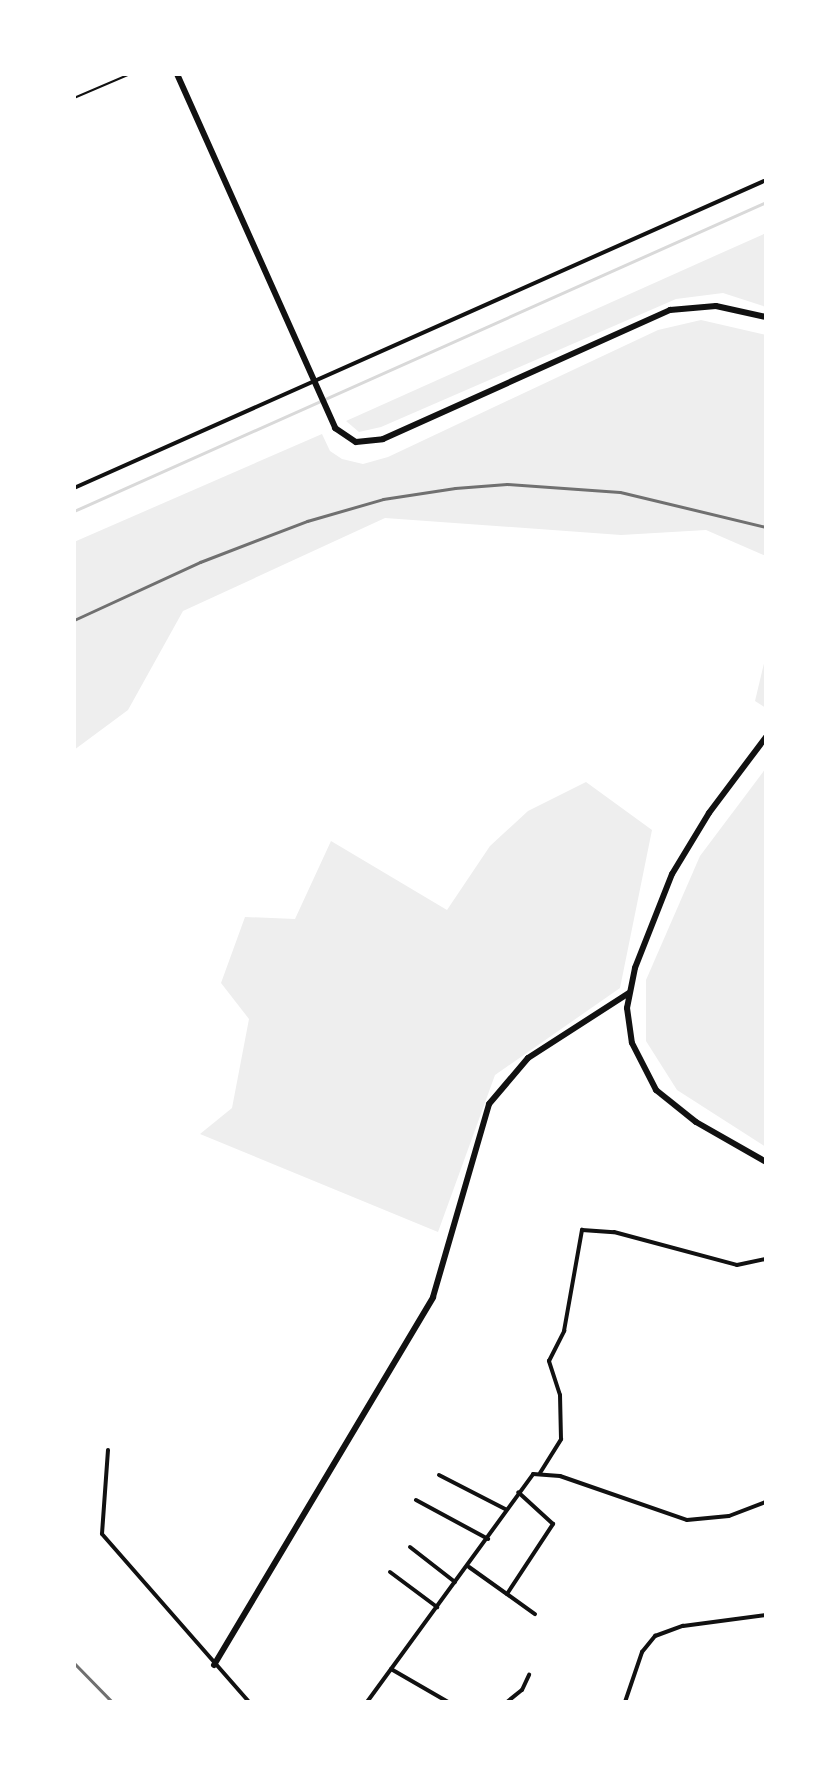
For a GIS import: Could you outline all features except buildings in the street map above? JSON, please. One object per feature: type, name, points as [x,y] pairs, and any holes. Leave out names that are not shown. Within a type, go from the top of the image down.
[{"type":"street","points":[[177,74],[335,428],[356,442],[383,439],[670,310],[716,306],[766,317]]},
{"type":"street","points":[[74,488],[766,180]]},
{"type":"street","points":[[766,737],[709,813],[672,874],[629,993],[632,1043],[656,1090],[696,1122],[766,1162]]},
{"type":"street","points":[[214,1665],[433,1297],[489,1104],[528,1058],[629,993]]},
{"type":"street","points":[[367,1702],[469,1567],[518,1492],[540,1473],[561,1439],[560,1395],[549,1361],[564,1331],[582,1230],[614,1232],[737,1265],[766,1259]]},
{"type":"street","points":[[108,1450],[102,1534],[249,1702]]},
{"type":"street","points":[[540,1473],[687,1520],[729,1516],[766,1502]]},
{"type":"street","points":[[439,1475],[507,1510]]},
{"type":"street","points":[[507,1594],[553,1524],[518,1492]]},
{"type":"street","points":[[416,1500],[488,1539]]},
{"type":"street","points":[[410,1547],[456,1582]]},
{"type":"street","points":[[469,1567],[535,1614]]},
{"type":"street","points":[[390,1572],[437,1607]]},
{"type":"street","points":[[625,1702],[635,1685],[639,1658],[655,1636],[683,1626],[766,1615]]},
{"type":"street","points":[[391,1669],[448,1702]]},
{"type":"street","points":[[507,1702],[522,1690],[529,1675]]},
{"type":"lane","points":[[74,98],[130,74]]},
{"type":"shaded area","points":[[766,233],[766,307],[723,293],[676,299],[381,427],[359,432],[346,421]]},
{"type":"shaded area","points":[[701,320],[766,335],[766,556],[706,530],[621,535],[385,518],[183,611],[128,710],[74,750],[74,542],[322,434],[330,451],[342,459],[363,464],[388,457],[658,330]]},
{"type":"shaded area","points":[[766,655],[766,708],[755,701]]},
{"type":"shaded area","points":[[766,768],[766,1147],[677,1090],[646,1041],[646,980],[700,856]]},
{"type":"shaded area","points":[[586,782],[652,830],[620,988],[495,1075],[438,1232],[200,1134],[232,1108],[249,1019],[221,983],[245,917],[295,919],[331,841],[447,910],[490,846],[528,811]]},
{"type":"waterway","points":[[74,511],[766,202]]},
{"type":"railway","points":[[74,620],[200,562],[307,521],[383,499],[455,488],[507,484],[620,492],[766,527]]},
{"type":"railway","points":[[74,1663],[112,1702]]}]
